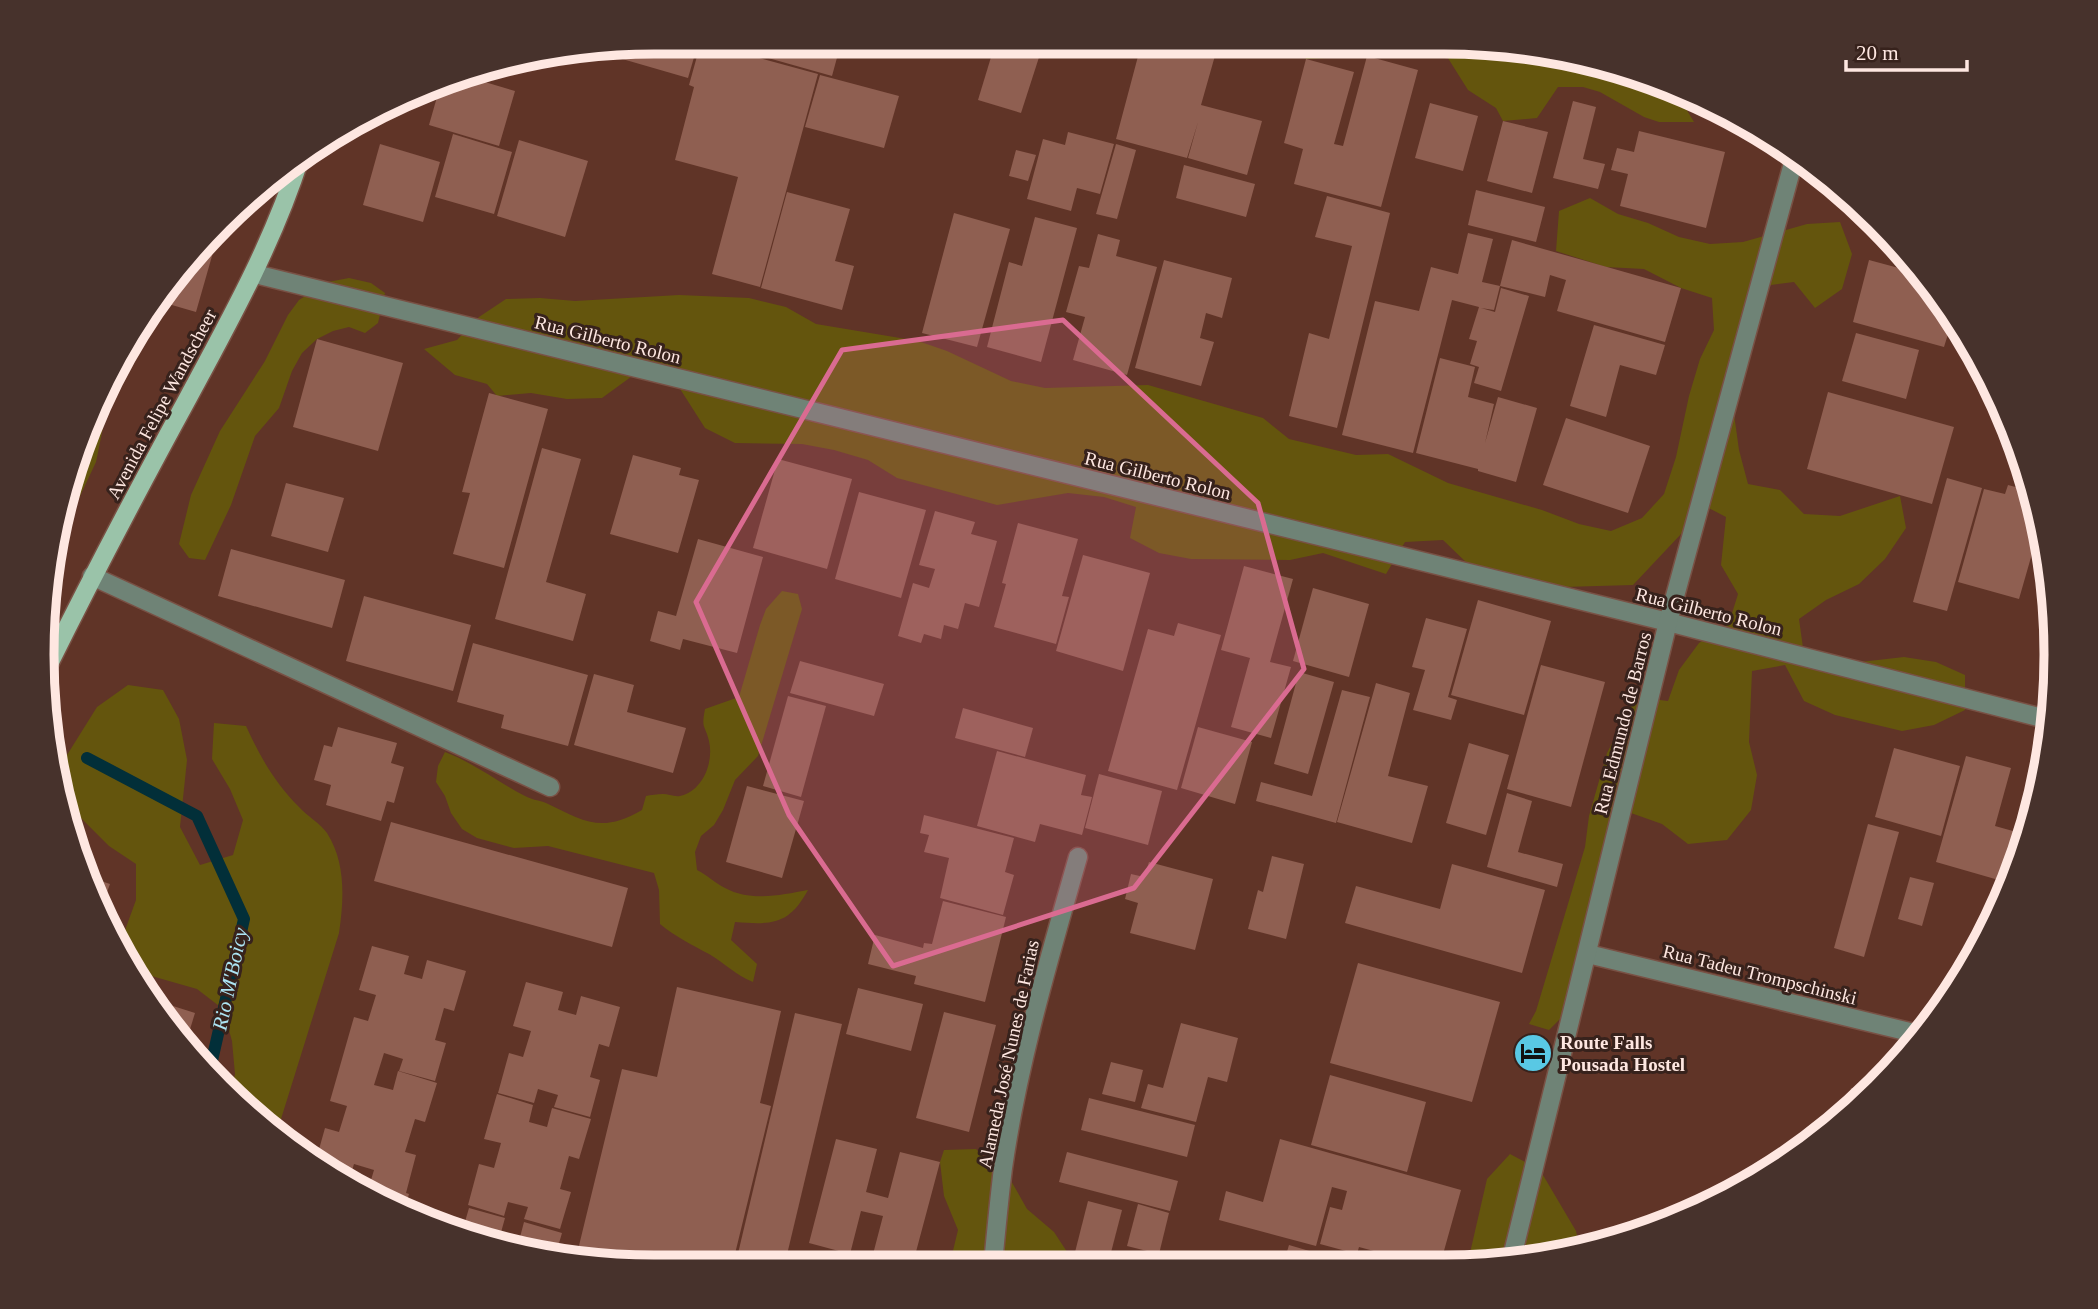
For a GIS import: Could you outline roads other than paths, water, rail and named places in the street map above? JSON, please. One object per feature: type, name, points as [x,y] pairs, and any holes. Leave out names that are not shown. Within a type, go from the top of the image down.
[{"type":"main road","name":"Avenida Felipe Wandscheer","points":[[54,654],[92,576],[255,274],[295,174]]},
{"type":"street","name":"Rua Edmundo de Barros","points":[[1514,1251],[1668,622],[1792,166]]},
{"type":"street","name":"Rua Gilberto Rolon","points":[[255,274],[1668,622],[2040,717]]},
{"type":"street","points":[[92,576],[550,787]]},
{"type":"street","name":"Alameda José Nunes de Farias","points":[[994,1255],[1003,1167],[1019,1084],[1048,964],[1078,857]]},
{"type":"street","name":"Rua Tadeu Trompschinski","points":[[1588,954],[1910,1032]]},
{"type":"waterway","name":"Rio M'Boicy","points":[[87,758],[197,816],[244,919],[212,1060]]},
{"type":"place","name":"Route Falls Pousada Hostel","points":[[1533,1053]]}]
